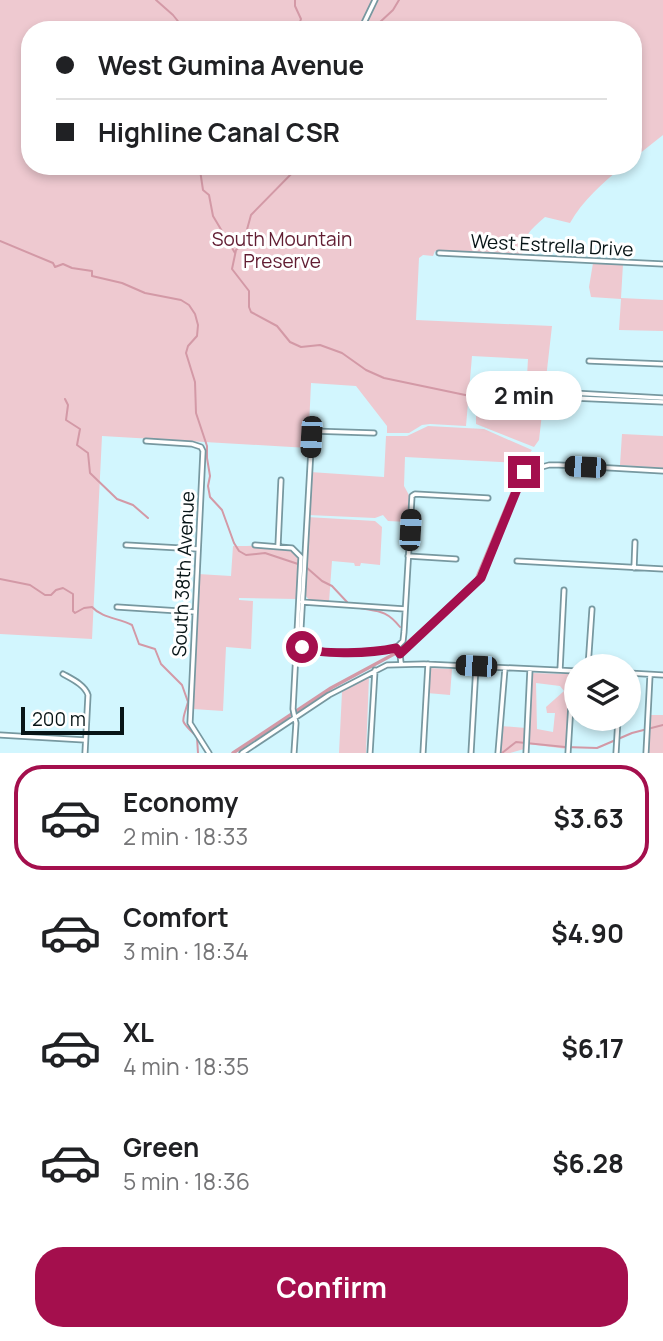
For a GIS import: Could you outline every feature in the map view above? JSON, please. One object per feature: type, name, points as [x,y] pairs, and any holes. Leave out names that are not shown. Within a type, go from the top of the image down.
[{"type":"street","points":[[365,21],[375,0]]},
{"type":"street","name":"West Estrella Drive","points":[[439,253],[663,264]]},
{"type":"street","points":[[589,361],[663,364]]},
{"type":"street","points":[[573,393],[663,400],[573,398],[568,395],[573,393]]},
{"type":"street","points":[[374,433],[312,430],[300,641],[300,645],[305,649],[398,651],[481,578],[524,472],[549,465],[663,471]]},
{"type":"street","name":"South 38th Avenue","points":[[146,441],[192,444],[201,447],[203,456],[190,723],[209,753]]},
{"type":"street","points":[[278,546],[281,480]]},
{"type":"street","points":[[401,663],[398,651],[402,640],[405,609],[412,496],[488,498]]},
{"type":"street","points":[[634,568],[635,542]]},
{"type":"street","points":[[125,545],[198,549]]},
{"type":"street","points":[[255,545],[278,546],[297,551],[301,565],[294,753]]},
{"type":"street","points":[[408,556],[456,559]]},
{"type":"street","points":[[517,561],[663,569]]},
{"type":"street","points":[[560,670],[564,590]]},
{"type":"street","points":[[302,602],[405,609]]},
{"type":"street","points":[[117,607],[195,612]]},
{"type":"street","points":[[589,654],[592,609]]},
{"type":"street","points":[[242,753],[294,714],[387,664],[564,670]]},
{"type":"street","points":[[423,753],[428,664]]},
{"type":"street","points":[[471,753],[476,666]]},
{"type":"street","points":[[498,753],[505,668]]},
{"type":"street","points":[[526,753],[530,669]]},
{"type":"street","points":[[370,753],[375,670]]},
{"type":"street","points":[[63,674],[87,690],[85,753]]},
{"type":"street","points":[[641,674],[663,675]]},
{"type":"street","points":[[646,753],[650,675]]},
{"type":"street","points":[[568,753],[570,731]]},
{"type":"street","points":[[616,753],[617,731]]},
{"type":"street","points":[[0,735],[86,740]]},
{"type":"green space","name":"South Mountain Preserve","points":[[0,0],[663,0],[663,135],[642,152],[642,21],[21,21],[21,175],[613,175],[587,200],[570,223],[545,217],[526,238],[522,257],[435,251],[433,256],[423,255],[419,258],[416,320],[552,326],[539,440],[534,447],[476,424],[476,391],[526,394],[528,359],[472,356],[466,426],[430,424],[422,425],[409,433],[387,433],[387,426],[356,386],[311,383],[308,448],[102,436],[92,639],[0,634]]},
{"type":"green space","points":[[593,263],[623,264],[621,298],[663,300],[663,331],[619,330],[621,299],[591,297],[589,287]]},
{"type":"green space","points":[[428,426],[484,429],[532,450],[522,463],[405,457],[404,486],[409,495],[408,522],[388,521],[383,515],[375,518],[308,515],[310,472],[384,477],[386,436],[407,436]]},
{"type":"green space","points":[[622,434],[663,436],[663,468],[620,465]]},
{"type":"green space","points":[[307,517],[375,521],[382,527],[380,565],[361,563],[360,566],[355,566],[354,563],[332,561],[329,602],[310,601],[305,595]]},
{"type":"green space","points":[[233,546],[278,547],[294,553],[299,558],[297,599],[239,598],[253,601],[251,649],[226,647],[223,711],[193,709],[198,574],[231,576]]},
{"type":"green space","points":[[429,668],[452,669],[450,695],[427,693]]},
{"type":"green space","points":[[531,673],[564,674],[564,691],[564,731],[568,731],[567,749],[528,744]],"holes":[[[536,683],[560,686],[564,691],[546,707],[547,713],[555,713],[553,732],[537,729]]]},
{"type":"green space","points":[[369,677],[366,753],[339,753],[342,692]]},
{"type":"green space","points":[[650,715],[663,715],[663,753],[647,753]]},
{"type":"green space","points":[[501,726],[526,728],[524,749],[499,753]]},
{"type":"waterway","points":[[156,0],[178,21]]},
{"type":"waterway","points":[[295,0],[300,21]]},
{"type":"waterway","points":[[381,21],[399,0]]},
{"type":"waterway","points":[[201,175],[203,190],[209,195],[213,216],[235,253]]},
{"type":"waterway","points":[[290,175],[251,215],[243,244],[236,250],[232,269],[249,291],[251,312],[277,326],[290,342],[301,347],[320,345],[342,353],[366,370],[384,378],[470,396]]},
{"type":"waterway","points":[[0,241],[53,263],[55,267],[63,264],[92,271],[92,276],[122,283],[145,293],[181,300],[189,305],[198,325],[197,336],[188,346],[186,353],[195,382],[196,413],[207,446],[210,497],[222,510],[239,551],[246,555],[265,553],[301,565]]},
{"type":"waterway","points":[[65,399],[68,405],[66,420],[80,429],[77,445],[88,453],[90,473],[117,499],[133,505],[148,518]]},
{"type":"waterway","points":[[476,580],[522,469]]},
{"type":"waterway","points":[[306,567],[332,586],[347,602]]},
{"type":"waterway","points":[[0,579],[30,585],[45,595],[51,595],[63,588],[73,594],[75,613],[92,607],[105,616],[132,625],[139,644],[155,649],[161,664],[182,685],[188,702],[183,722],[197,737],[198,753]]},
{"type":"waterway","points":[[233,753],[331,688],[396,653],[453,602]]},
{"type":"waterway","points":[[355,607],[385,614],[400,627]]},
{"type":"waterway","points":[[502,753],[516,742],[597,748],[632,733],[663,725]]},
{"type":"route","points":[[302,647],[325,651],[370,652],[396,648],[400,654],[481,578],[524,472]]}]
